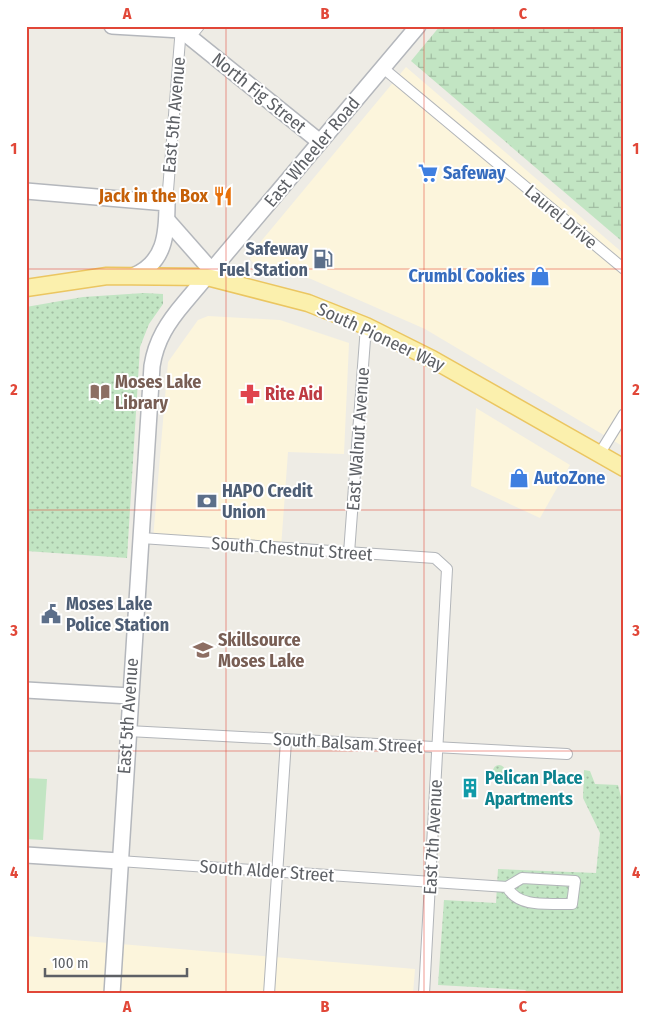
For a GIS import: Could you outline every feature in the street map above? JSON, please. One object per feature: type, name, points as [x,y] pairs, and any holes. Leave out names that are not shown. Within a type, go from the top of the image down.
[{"type":"main road","points":[[112,26],[188,30]]},
{"type":"main road","name":"East Wheeler Road","points":[[209,274],[418,26]]},
{"type":"main road","name":"North Fig Street","points":[[188,30],[320,142]]},
{"type":"main road","points":[[26,191],[167,203],[167,232],[158,256],[144,270],[132,276]]},
{"type":"main road","points":[[167,220],[209,274]]},
{"type":"main road","name":"South Pioneer Way","points":[[26,288],[73,280],[209,274],[301,301],[366,326],[436,361],[624,468]]},
{"type":"main road","name":"East 5th Avenue","points":[[112,994],[119,861],[153,356],[157,343],[170,320],[209,274]]},
{"type":"main road","points":[[26,690],[130,696]]},
{"type":"main road","name":"South Alder Street","points":[[26,855],[119,861]]},
{"type":"street","name":"East 5th Avenue","points":[[167,203],[188,30]]},
{"type":"street","name":"Laurel Drive","points":[[383,68],[624,269]]},
{"type":"street","name":"East Walnut Avenue","points":[[349,553],[366,326]]},
{"type":"street","points":[[600,453],[624,414]]},
{"type":"street","name":"South Chestnut Street","points":[[140,538],[435,558],[443,562]]},
{"type":"street","name":"East 7th Avenue","points":[[424,994],[447,569],[443,562]]},
{"type":"street","name":"South Balsam Street","points":[[128,731],[286,741],[567,754]]},
{"type":"street","points":[[269,994],[286,741]]},
{"type":"street","name":"South Alder Street","points":[[119,861],[507,888],[522,878],[574,881],[572,904],[524,902],[512,896],[507,888]]},
{"type":"shaded area","points":[[406,67],[624,254],[624,447],[425,329],[311,279],[254,264],[250,259],[253,251]]},
{"type":"shaded area","points":[[208,316],[280,320],[349,343],[344,454],[288,452],[281,548],[153,539],[168,362],[198,320]]},
{"type":"shaded area","points":[[476,408],[570,465],[540,518],[471,486]]},
{"type":"shaded area","points":[[26,936],[415,969],[413,994],[26,994]]},
{"type":"green space","points":[[440,26],[624,26],[624,243],[411,61]]},
{"type":"green space","points":[[144,293],[163,294],[163,304],[149,324],[140,347],[127,558],[26,551],[26,307],[83,297]]},
{"type":"green space","points":[[499,765],[505,771],[499,777],[493,771]]},
{"type":"green space","points":[[584,770],[590,771],[595,784],[618,785],[624,809],[624,994],[523,994],[526,990],[438,985],[444,900],[496,903],[498,869],[596,873],[600,833],[583,798]]},
{"type":"green space","points":[[26,778],[47,779],[43,840],[26,839]]},
{"type":"place","name":"Safeway","points":[[428,173]]},
{"type":"place","name":"Jack in the Box","points":[[223,196]]},
{"type":"place","name":"Safeway Fuel Station","points":[[323,259]]},
{"type":"place","name":"Crumbl Cookies","points":[[540,276]]},
{"type":"place","name":"Moses Lake Library","points":[[100,392]]},
{"type":"place","name":"Rite Aid","points":[[250,394]]},
{"type":"place","name":"AutoZone","points":[[519,478]]},
{"type":"place","name":"HAPO Credit Union","points":[[207,501]]},
{"type":"place","name":"Moses Lake Police Station","points":[[51,614]]},
{"type":"place","name":"Skillsource Moses Lake","points":[[203,650]]},
{"type":"place","name":"Pelican Place Apartments","points":[[470,788]]}]
